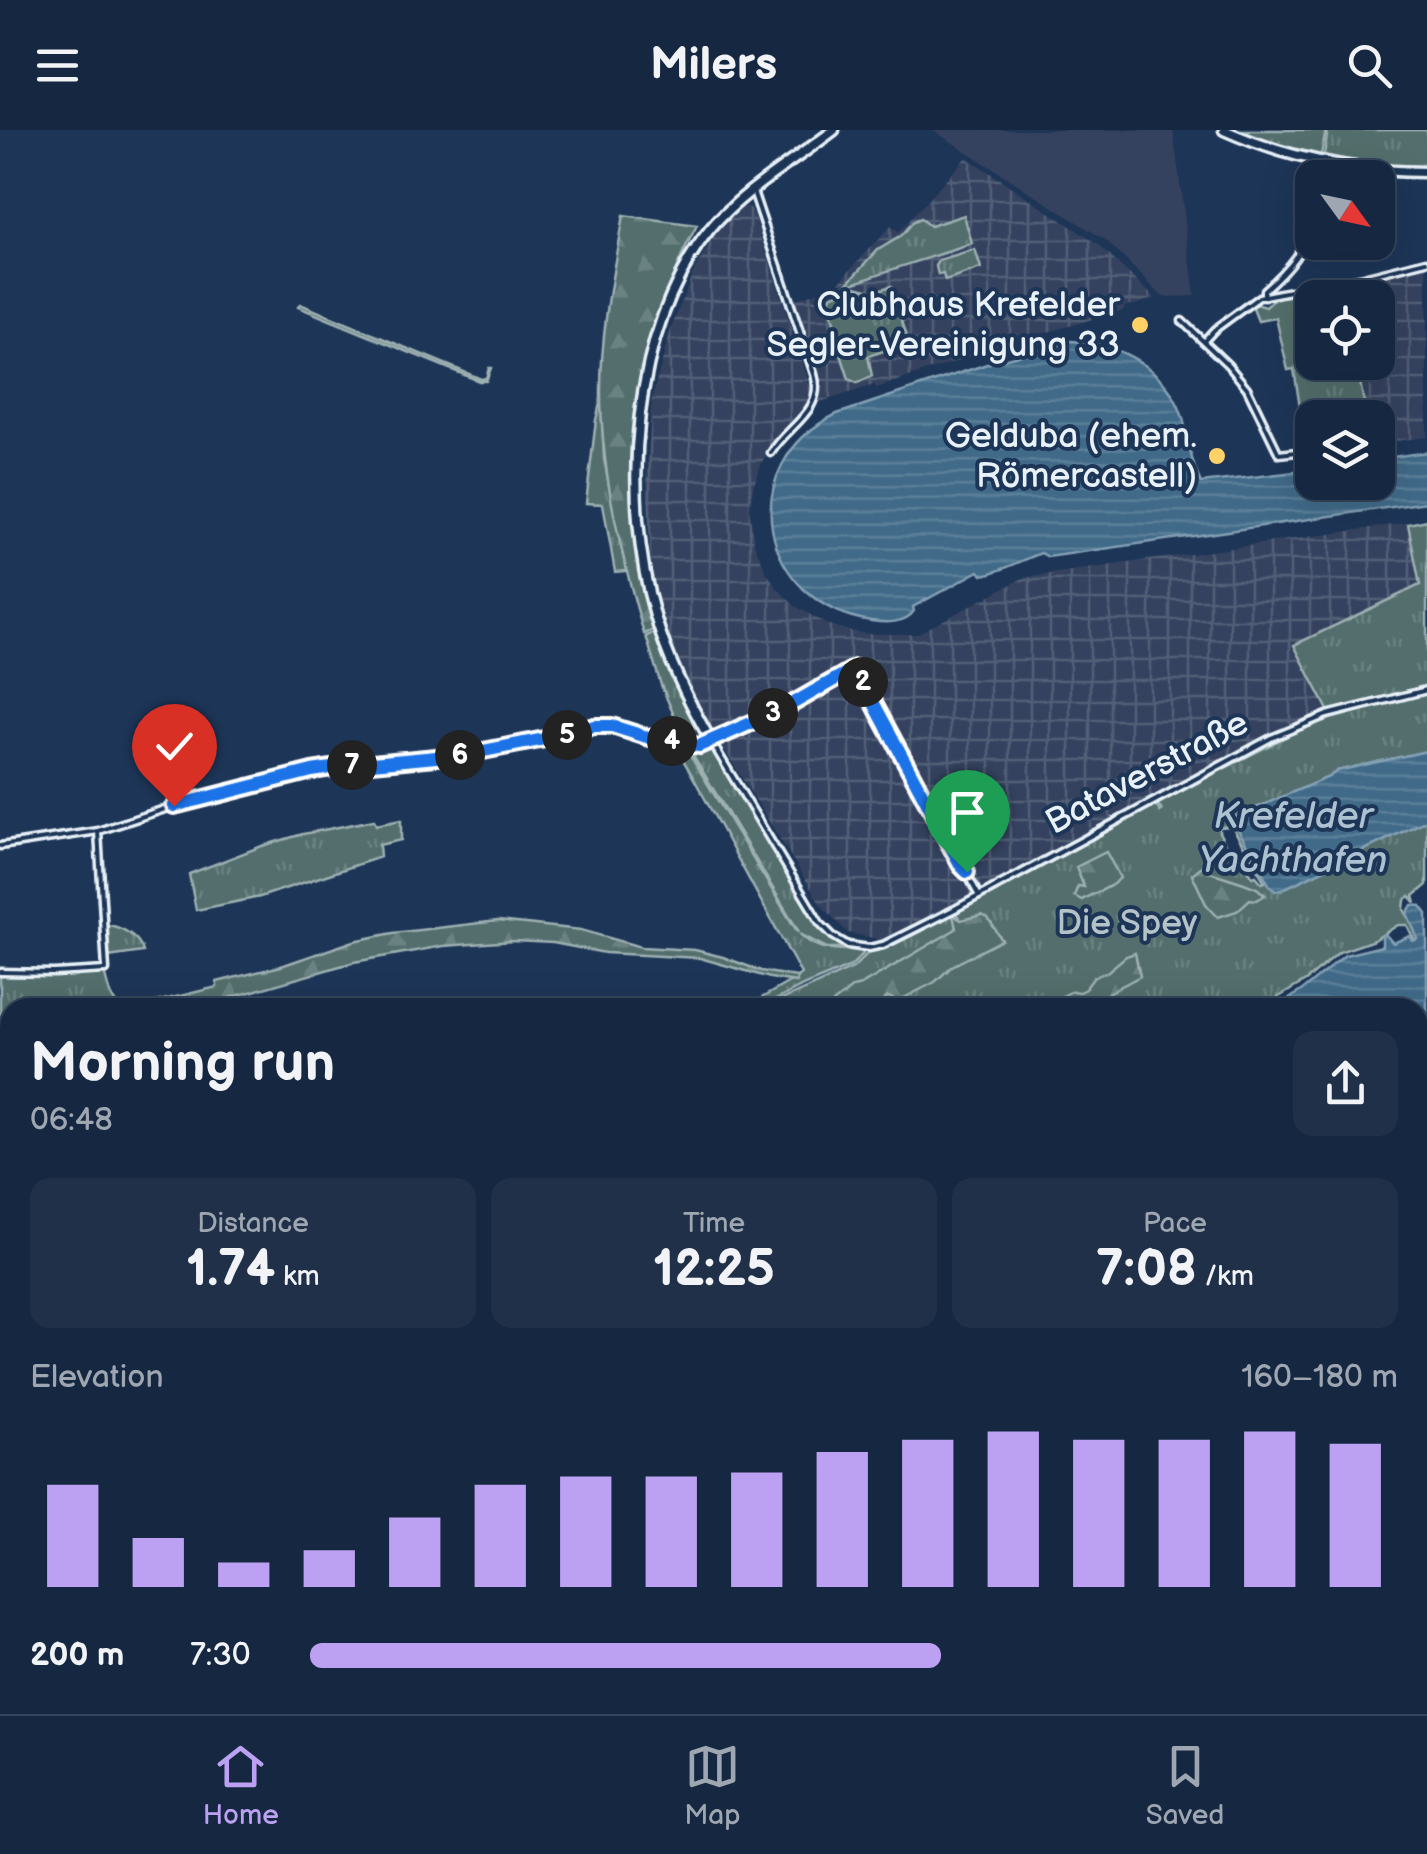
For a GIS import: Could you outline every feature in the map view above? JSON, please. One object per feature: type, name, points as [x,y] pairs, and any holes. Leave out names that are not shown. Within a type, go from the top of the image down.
[{"type":"street","name":"Bataverstraße","points":[[834,130],[750,193],[703,240],[673,293],[657,338],[646,378],[636,455],[642,560],[654,615],[675,671],[710,741],[820,923],[842,942],[869,948],[882,946],[1280,733],[1327,716],[1427,690]]},
{"type":"street","points":[[1224,130],[1311,160]]},
{"type":"street","points":[[1300,156],[1328,160]]},
{"type":"street","points":[[1395,170],[1427,172]]},
{"type":"street","points":[[750,193],[761,213],[818,390],[814,404],[771,453]]},
{"type":"street","points":[[1261,297],[1295,258]]},
{"type":"street","points":[[1204,341],[1261,297],[1427,262]]},
{"type":"street","points":[[1182,321],[1247,388],[1279,454],[1295,451]]},
{"type":"street","points":[[0,846],[98,831],[288,776],[351,765],[468,754],[594,726],[612,726],[695,746],[785,708],[855,668],[979,896]]},
{"type":"street","points":[[0,972],[106,970],[98,831]]},
{"type":"shaded area","points":[[933,130],[1173,130],[1195,296],[1163,297],[1105,240]]},
{"type":"shaded area","points":[[966,157],[1096,243],[1155,298],[876,388],[875,385],[814,404],[817,390],[791,304],[836,285],[890,227],[898,233]]},
{"type":"shaded area","points":[[744,207],[753,211],[811,390],[807,403],[781,432],[762,462],[749,508],[754,543],[767,573],[795,606],[826,624],[849,631],[917,634],[1023,578],[1427,520],[1427,686],[1341,708],[1283,729],[883,940],[848,933],[821,905],[709,725],[688,687],[655,591],[647,478],[652,397],[671,329],[694,270],[720,228]]},
{"type":"shaded area","points":[[1427,261],[1427,437],[1395,441],[1395,400],[1364,400],[1359,380],[1395,380],[1395,280],[1366,280]]},
{"type":"green space","points":[[1235,130],[1326,130],[1321,155],[1293,150]]},
{"type":"green space","points":[[1328,130],[1427,130],[1427,167],[1395,166],[1395,160],[1348,160],[1324,155]]},
{"type":"green space","points":[[964,215],[972,244],[845,286],[878,250],[901,236],[913,222],[920,219],[930,226]]},
{"type":"green space","points":[[623,216],[697,226],[679,262],[660,324],[637,433],[634,517],[654,630],[644,634],[615,518],[602,429],[605,330]]},
{"type":"green space","points":[[975,250],[981,269],[945,281],[943,274],[938,275],[939,261]]},
{"type":"green space","points":[[856,286],[875,291],[891,286],[909,343],[868,356],[872,376],[857,383],[849,379],[828,303],[831,296]]},
{"type":"green space","points":[[1295,292],[1295,375],[1294,369],[1288,370],[1276,318],[1258,321],[1252,306],[1266,307],[1280,294]]},
{"type":"green space","points":[[300,304],[481,379],[486,378],[491,368],[486,381],[479,381],[298,307]]},
{"type":"green space","points":[[1296,380],[1359,380],[1364,400],[1299,400]]},
{"type":"green space","points":[[601,399],[604,459],[626,571],[615,572],[603,504],[586,503]]},
{"type":"green space","points":[[1427,520],[1427,685],[1329,712],[1294,645],[1420,585],[1408,524]]},
{"type":"green space","points":[[655,633],[700,742],[685,741],[661,685],[646,636]]},
{"type":"green space","name":"Die Spey","points":[[1427,692],[1427,751],[1337,771],[1237,816],[1281,890],[1427,820],[1427,885],[1414,896],[1416,903],[1410,896],[1405,900],[1404,909],[1419,938],[1415,941],[1407,925],[1398,925],[1374,940],[1339,952],[1307,980],[1277,998],[786,998],[853,968],[869,952],[887,948],[953,915],[955,920],[959,918],[956,913],[1011,880],[1155,804],[1160,812],[1157,803],[1309,725]],"holes":[[[1232,826],[1265,882],[1246,866],[1240,865],[1232,849],[1229,851],[1219,827]]]},
{"type":"green space","points":[[674,743],[688,747],[689,753],[799,932],[691,752],[709,750],[715,754],[817,922],[833,939],[852,948],[827,948],[800,934],[823,948],[862,952],[851,966],[780,998],[762,998],[791,981],[796,982],[801,974],[692,775],[678,751],[673,750]]},
{"type":"green space","points":[[374,820],[376,825],[401,820],[401,840],[379,845],[380,857],[260,897],[196,910],[189,874],[303,834]]},
{"type":"green space","points":[[1106,852],[1120,878],[1082,900],[1074,896],[1078,886],[1084,887],[1076,867]]},
{"type":"green space","points":[[1202,866],[1257,888],[1265,895],[1218,917],[1206,904],[1192,874]]},
{"type":"green space","points":[[953,915],[961,920],[982,915],[1002,940],[952,966],[935,982],[904,998],[839,998],[853,987],[956,929]]},
{"type":"green space","points":[[498,921],[581,930],[641,947],[695,950],[761,971],[797,977],[796,982],[770,978],[700,958],[605,953],[553,943],[514,941],[443,946],[354,962],[229,998],[172,998],[354,941]]},
{"type":"green space","points":[[106,925],[129,933],[143,952],[108,957]]},
{"type":"green space","points":[[1135,953],[1140,976],[1099,998],[1059,998],[1085,989],[1094,977]]},
{"type":"green space","points":[[104,972],[112,998],[0,998],[0,973]]},
{"type":"water","points":[[1071,341],[1106,347],[1138,361],[1153,371],[1175,398],[1201,483],[1295,472],[1295,500],[1395,500],[1395,457],[1427,452],[1427,502],[1048,557],[1041,553],[988,574],[979,571],[913,607],[910,615],[895,622],[871,621],[833,609],[803,589],[783,561],[772,530],[772,497],[782,465],[804,437],[837,414],[999,360]]},
{"type":"water","name":"Krefelder Yachthafen","points":[[1427,751],[1427,820],[1281,890],[1270,886],[1234,822],[1237,816],[1337,771]]},
{"type":"water","points":[[1412,905],[1421,906],[1427,914],[1427,998],[1291,998],[1345,955],[1382,946],[1385,934],[1393,943],[1410,936],[1413,941],[1418,939],[1407,913]]},
{"type":"place","name":"Clubhaus Krefelder Segler-Vereinigung 33","points":[[1140,325]]},
{"type":"place","name":"Gelduba (ehem. Römercastell)","points":[[1217,456]]},
{"type":"route","points":[[174,806],[312,771],[468,754],[594,726],[612,726],[650,738],[699,746],[785,708],[855,668],[967,872]]}]
